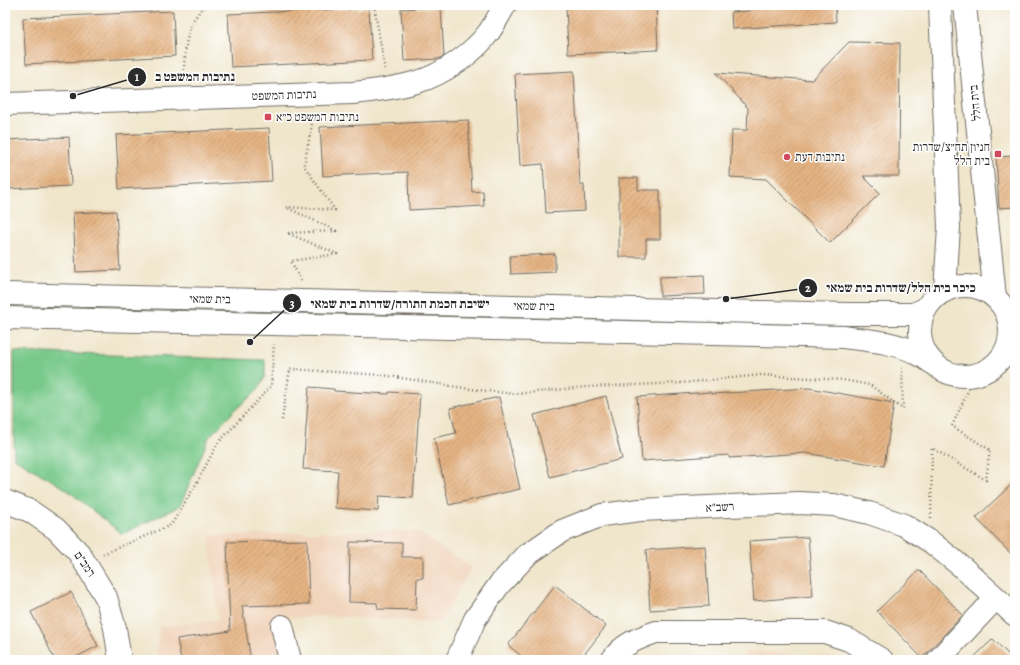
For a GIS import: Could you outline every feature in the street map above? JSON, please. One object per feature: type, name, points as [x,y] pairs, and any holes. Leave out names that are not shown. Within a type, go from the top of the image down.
[{"type":"street","name":"נתיבות המשפט","points":[[5,104],[353,93],[388,89],[418,82],[446,70],[466,55],[489,32],[505,5]]},
{"type":"street","points":[[940,5],[949,227],[945,290]]},
{"type":"street","name":"בית הלל","points":[[965,5],[1005,308]]},
{"type":"street","points":[[982,373],[1001,360],[1008,346],[1011,333],[1009,319],[1005,308],[983,290],[971,286],[957,286],[945,290],[934,298],[925,309],[921,321],[920,334],[923,350],[932,363],[945,372],[960,376],[982,373],[1015,363]]},
{"type":"street","name":"בית שמאי","points":[[5,294],[847,314],[913,314],[925,309]]},
{"type":"street","name":"בית שמאי","points":[[5,318],[843,337],[871,340],[902,348],[915,352],[932,363]]},
{"type":"street","name":"רמב\"ם","points":[[5,501],[30,511],[56,529],[79,553],[106,597],[115,628],[120,660]]},
{"type":"street","name":"רשב\"א","points":[[458,660],[475,619],[499,585],[527,555],[562,531],[602,516],[640,510],[792,503],[834,505],[869,513],[904,526],[931,542],[962,567],[1015,615]]},
{"type":"street","points":[[938,660],[996,598]]},
{"type":"street","points":[[282,626],[290,660]]},
{"type":"street","points":[[612,660],[615,655],[632,641],[656,632],[825,632],[849,640],[882,660]]},
{"type":"path","points":[[181,98],[186,44],[190,23],[203,7],[226,5]]},
{"type":"path","points":[[374,5],[388,89]]},
{"type":"path","points":[[900,5],[910,8]]},
{"type":"path","points":[[312,301],[291,261],[337,254],[287,233],[336,231],[286,207],[335,210],[304,166],[318,94]]},
{"type":"path","points":[[84,561],[171,525],[195,486],[218,442],[271,386],[274,341]]},
{"type":"path","points":[[282,420],[290,369],[383,375],[470,389],[515,394],[586,386],[681,383],[761,375],[843,380],[870,385],[903,409],[902,348]]},
{"type":"path","points":[[931,542],[932,448],[986,480],[990,450],[952,426],[982,373]]},
{"type":"shaded area","points":[[416,531],[471,567],[441,622],[327,616],[281,618],[289,660],[156,660],[159,627],[218,620],[209,536],[323,532]]},
{"type":"shaded area","points":[[747,651],[832,657],[838,660],[745,660]]},
{"type":"green space","points":[[14,352],[265,360],[265,377],[258,390],[235,410],[209,437],[180,506],[122,534],[66,489],[14,458]]},
{"type":"building","points":[[566,5],[656,5],[658,50],[568,54]]},
{"type":"building","points":[[752,5],[792,5],[791,8],[835,5],[836,22],[732,29],[731,12],[749,11]]},
{"type":"building","points":[[441,7],[444,56],[438,59],[404,61],[401,9]]},
{"type":"building","points":[[369,8],[372,60],[231,67],[228,14]]},
{"type":"building","points":[[173,11],[175,56],[26,64],[23,18]]},
{"type":"building","name":"נתיבות דעת","points":[[849,42],[900,43],[899,176],[863,176],[880,193],[830,243],[766,179],[730,177],[732,130],[747,130],[748,108],[716,73],[812,80]]},
{"type":"building","points":[[574,71],[580,185],[584,185],[585,211],[546,213],[543,164],[520,166],[515,74]]},
{"type":"building","points":[[468,120],[472,192],[483,191],[484,206],[409,210],[408,172],[323,176],[320,127]]},
{"type":"building","points":[[269,128],[272,181],[119,189],[116,135]]},
{"type":"building","points":[[69,137],[71,186],[5,189],[5,140]]},
{"type":"building","points":[[1015,156],[1015,207],[999,208],[996,157]]},
{"type":"building","points":[[619,178],[638,178],[638,190],[660,190],[660,239],[646,239],[646,257],[619,257]]},
{"type":"building","points":[[116,211],[120,270],[76,272],[73,213]]},
{"type":"building","points":[[555,254],[555,272],[511,274],[510,256]]},
{"type":"building","points":[[704,275],[705,294],[660,296],[660,277]]},
{"type":"building","points":[[309,387],[334,389],[334,391],[420,394],[413,498],[379,496],[378,511],[335,508],[338,471],[303,469]]},
{"type":"building","points":[[809,388],[894,403],[884,466],[805,453],[729,458],[729,455],[642,461],[637,397]]},
{"type":"building","points":[[606,396],[622,459],[550,477],[534,415]]},
{"type":"building","points":[[499,397],[520,489],[449,505],[434,438],[456,433],[450,408]]},
{"type":"building","points":[[1015,481],[1015,558],[976,518]]},
{"type":"building","points":[[808,537],[813,596],[754,601],[749,541]]},
{"type":"building","points":[[307,540],[309,604],[242,606],[251,660],[181,660],[177,639],[230,631],[227,542]]},
{"type":"building","points":[[350,542],[402,543],[402,557],[423,557],[423,578],[417,578],[416,610],[378,609],[377,603],[349,602]]},
{"type":"building","points":[[705,546],[709,606],[650,610],[646,550]]},
{"type":"building","points":[[919,570],[963,615],[922,658],[877,611]]},
{"type":"building","points":[[555,585],[606,626],[580,660],[526,660],[508,645]]},
{"type":"building","points":[[71,592],[98,646],[70,660],[55,660],[31,612]]},
{"type":"building","points":[[993,639],[1014,660],[971,660]]},
{"type":"place","name":"נתיבות המשפט ב","points":[[73,96]]},
{"type":"place","name":"נתיבות המשפט כ״א","points":[[268,117]]},
{"type":"place","name":"חניון תח״צ/שדרות בית הלל","points":[[998,154]]},
{"type":"place","name":"נתיבות דעת","points":[[787,157]]},
{"type":"place","name":"כיכר בית הלל/שדרות בית שמאי","points":[[726,299]]},
{"type":"place","name":"ישיבת חכמת התורה/שדרות בית שמאי","points":[[250,342]]}]
